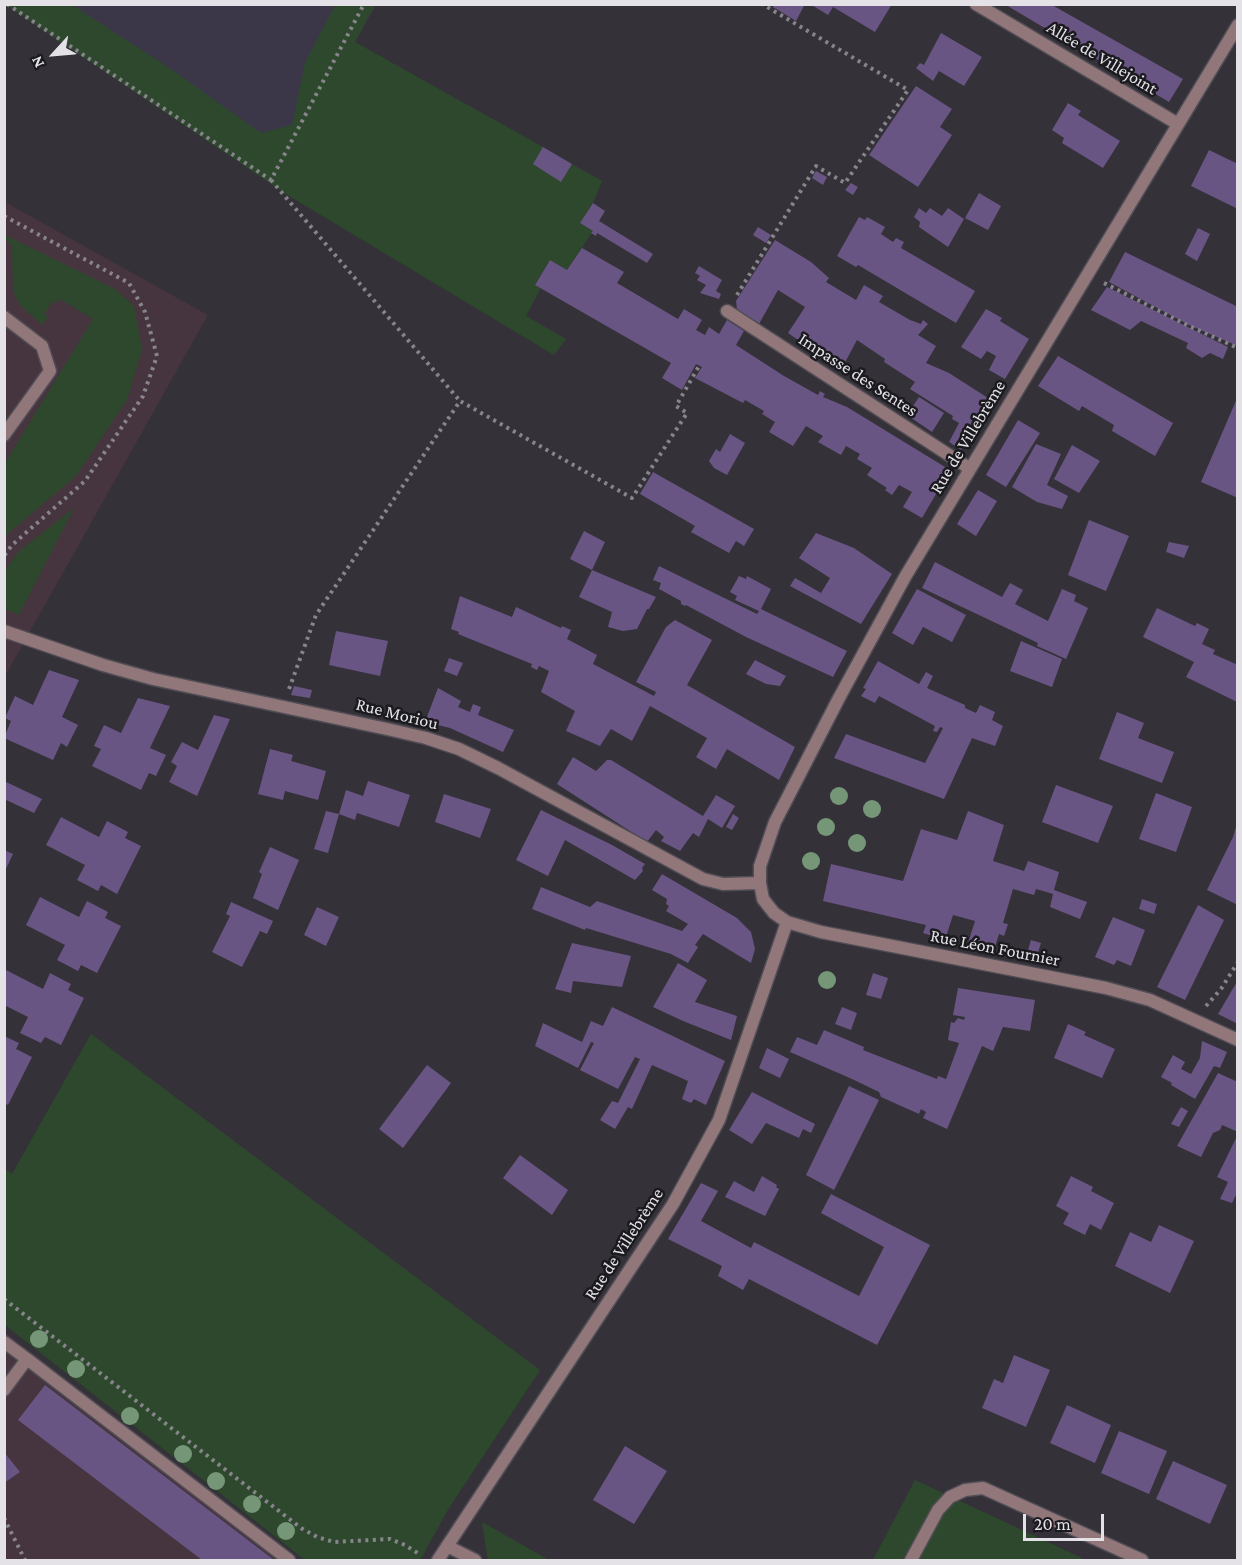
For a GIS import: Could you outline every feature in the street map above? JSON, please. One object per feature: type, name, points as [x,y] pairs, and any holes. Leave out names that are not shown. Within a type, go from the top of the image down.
[{"type":"street","name":"Allée de Villejoint","points":[[976,4],[1178,124]]},
{"type":"street","name":"Rue de Villebrème","points":[[760,883],[760,866],[775,822],[905,577],[1238,25]]},
{"type":"street","name":"Impasse des Sentes","points":[[727,311],[969,468]]},
{"type":"street","points":[[4,317],[42,346],[50,371],[4,435]]},
{"type":"street","name":"Rue Moriou","points":[[4,631],[92,662],[153,680],[397,731],[459,749],[703,879],[723,884],[760,883]]},
{"type":"street","name":"Rue Léon Fournier","points":[[760,883],[763,898],[774,913],[787,922],[821,932],[1106,988],[1150,1000],[1238,1040]]},
{"type":"street","name":"Rue de Villebrème","points":[[444,1555],[673,1204],[719,1120],[787,922]]},
{"type":"street","points":[[4,1342],[290,1560]]},
{"type":"street","points":[[4,1390],[27,1359]]},
{"type":"street","points":[[910,1560],[938,1510],[950,1497],[965,1490],[983,1488],[1142,1560]]},
{"type":"street","points":[[444,1555],[475,1560]]},
{"type":"path","points":[[7,4],[271,180],[460,401],[632,498],[687,413],[676,406],[699,366]]},
{"type":"path","points":[[271,180],[364,4]]},
{"type":"path","points":[[727,311],[782,225],[816,166],[845,183],[908,90],[762,4]]},
{"type":"path","points":[[4,216],[129,283],[146,312],[158,356],[143,396],[85,481],[12,545],[4,556]]},
{"type":"path","points":[[1100,281],[1238,348]]},
{"type":"path","points":[[282,707],[316,615],[460,401]]},
{"type":"path","points":[[1194,1020],[1221,988],[1238,962]]},
{"type":"path","points":[[4,1299],[301,1528],[317,1537],[334,1542],[390,1539],[420,1555]]},
{"type":"path","points":[[4,1518],[25,1560]]},
{"type":"shaded area","points":[[15,5],[376,5],[279,175]]},
{"type":"shaded area","points":[[5,202],[208,315],[5,676]]},
{"type":"shaded area","points":[[5,1332],[285,1560],[5,1560]]},
{"type":"green space","points":[[6,5],[72,5],[168,67],[261,133],[292,125],[305,63],[335,5],[375,5],[355,42],[543,147],[561,181],[572,164],[602,181],[593,203],[580,223],[593,231],[567,270],[550,260],[535,284],[541,288],[526,316],[566,339],[554,355],[286,194]]},
{"type":"green space","points":[[5,235],[115,289],[134,306],[142,349],[127,400],[76,476],[5,536],[5,463],[93,319],[60,299],[57,304],[53,301],[44,314],[48,317],[42,325],[20,305],[13,291],[12,246]]},
{"type":"green space","points":[[74,508],[19,615],[5,609],[5,570],[19,551]]},
{"type":"green space","points":[[91,1034],[540,1370],[449,1508],[420,1560],[305,1560],[5,1325],[5,1169],[12,1174]]},
{"type":"green space","points":[[915,1480],[1086,1560],[873,1560]]},
{"type":"green space","points":[[482,1522],[549,1560],[488,1560]]},
{"type":"building","points":[[774,4],[805,4],[796,21],[773,7]]},
{"type":"building","points":[[810,4],[892,4],[875,32],[833,7],[828,15]]},
{"type":"building","points":[[1006,5],[1052,5],[1183,79],[1169,102]]},
{"type":"building","points":[[941,33],[982,57],[964,86],[939,71],[933,81],[916,68],[920,63],[924,65]]},
{"type":"building","points":[[916,86],[952,109],[940,127],[952,135],[918,187],[869,155]]},
{"type":"building","points":[[1068,103],[1081,111],[1078,115],[1120,141],[1103,168],[1062,143],[1064,138],[1052,130]]},
{"type":"building","points":[[543,147],[572,164],[561,182],[533,164]]},
{"type":"building","points":[[1209,150],[1238,164],[1238,209],[1191,186]]},
{"type":"building","points":[[816,171],[827,177],[823,185],[812,178]]},
{"type":"building","points":[[851,183],[858,187],[853,195],[845,190]]},
{"type":"building","points":[[979,193],[1001,206],[988,230],[965,218]]},
{"type":"building","points":[[593,203],[605,211],[599,221],[653,254],[647,263],[597,233],[596,236],[591,233],[593,231],[580,223]]},
{"type":"building","points":[[919,208],[926,213],[930,208],[942,216],[948,208],[964,219],[948,247],[919,227],[920,222],[914,217]]},
{"type":"building","points":[[859,217],[865,220],[867,217],[885,227],[881,234],[893,242],[896,238],[904,242],[901,248],[975,291],[956,323],[858,265],[856,267],[837,256]]},
{"type":"building","points":[[758,227],[771,235],[766,243],[753,235]]},
{"type":"building","points":[[1198,228],[1210,234],[1197,261],[1185,254]]},
{"type":"building","points":[[775,240],[811,262],[829,278],[826,282],[856,300],[864,285],[883,296],[879,302],[910,320],[921,324],[923,320],[928,324],[918,335],[936,346],[926,363],[949,373],[988,398],[961,450],[949,442],[959,423],[952,419],[953,416],[910,389],[915,382],[884,362],[885,359],[857,340],[841,370],[788,333],[805,307],[778,290],[759,324],[737,310],[736,301]]},
{"type":"building","points":[[582,248],[624,272],[617,283],[678,319],[684,309],[702,320],[696,330],[705,335],[709,327],[719,334],[727,320],[744,331],[736,345],[818,395],[820,391],[825,394],[823,397],[847,407],[950,470],[922,518],[903,507],[912,492],[899,485],[892,495],[885,490],[887,488],[867,475],[872,468],[857,459],[860,454],[846,446],[841,455],[818,442],[823,436],[806,426],[793,446],[769,432],[775,422],[762,414],[764,411],[745,400],[743,403],[695,378],[702,367],[696,364],[682,390],[662,378],[671,363],[535,285],[550,260],[567,270]]},
{"type":"building","points":[[1125,252],[1238,307],[1238,346],[1189,325],[1109,282]]},
{"type":"building","points":[[699,266],[722,280],[716,291],[721,294],[719,299],[700,293],[706,285],[697,280],[700,276],[695,273]]},
{"type":"building","points":[[1107,287],[1228,347],[1223,359],[1210,353],[1202,358],[1186,348],[1188,343],[1141,321],[1130,330],[1091,310]]},
{"type":"building","points":[[986,309],[1002,318],[1000,321],[1029,339],[1005,379],[989,370],[996,356],[987,351],[981,359],[961,347]]},
{"type":"building","points":[[1058,356],[1173,423],[1155,456],[1112,431],[1114,425],[1082,406],[1079,411],[1038,386]]},
{"type":"building","points":[[1238,396],[1238,498],[1201,482]]},
{"type":"building","points":[[919,397],[944,413],[932,432],[907,415]]},
{"type":"building","points":[[1018,420],[1040,433],[1006,487],[986,475]]},
{"type":"building","points":[[730,434],[745,443],[727,475],[714,468],[709,461],[716,449],[720,452]]},
{"type":"building","points":[[1036,444],[1061,454],[1047,485],[1068,496],[1062,509],[1037,502],[1012,487]]},
{"type":"building","points":[[1072,445],[1100,461],[1079,493],[1054,479]]},
{"type":"building","points":[[653,472],[754,529],[744,546],[736,541],[729,553],[691,532],[695,526],[640,494]]},
{"type":"building","points":[[978,490],[997,501],[976,536],[957,524]]},
{"type":"building","points":[[1089,520],[1129,536],[1106,591],[1068,575]]},
{"type":"building","points":[[584,531],[605,542],[592,570],[570,559]]},
{"type":"building","points":[[816,533],[854,548],[892,574],[861,624],[790,586],[795,578],[821,593],[830,578],[799,558]]},
{"type":"building","points":[[1169,542],[1189,546],[1184,558],[1166,552]]},
{"type":"building","points":[[935,562],[1002,597],[1010,583],[1023,590],[1015,604],[1048,621],[1062,589],[1076,595],[1074,601],[1088,608],[1066,659],[1037,646],[1038,643],[922,588]]},
{"type":"building","points":[[659,566],[757,614],[759,611],[735,600],[737,596],[730,592],[739,576],[746,579],[747,576],[771,589],[761,609],[847,651],[833,677],[681,604],[681,601],[659,589],[661,583],[653,580]]},
{"type":"building","points":[[592,570],[656,597],[637,629],[623,631],[608,627],[612,612],[579,597]]},
{"type":"building","points":[[917,589],[966,615],[952,642],[923,627],[913,645],[892,633]]},
{"type":"building","points":[[460,596],[512,617],[516,607],[561,628],[562,626],[571,630],[567,639],[597,655],[593,664],[654,696],[656,692],[636,682],[666,627],[675,620],[712,640],[687,685],[795,747],[779,780],[727,749],[716,769],[696,757],[707,738],[650,706],[632,741],[611,729],[600,746],[566,731],[575,711],[541,692],[549,671],[539,666],[537,670],[531,667],[532,664],[458,634],[459,632],[451,629]]},
{"type":"building","points":[[1157,608],[1195,626],[1197,623],[1209,629],[1202,644],[1215,650],[1213,654],[1238,665],[1237,702],[1186,677],[1194,662],[1143,637]]},
{"type":"building","points":[[336,631],[388,641],[380,676],[329,665]]},
{"type":"building","points":[[1021,641],[1062,659],[1052,687],[1010,671]]},
{"type":"building","points":[[449,658],[463,663],[457,676],[444,671]]},
{"type":"building","points":[[755,660],[786,676],[780,686],[766,684],[746,674]]},
{"type":"building","points":[[878,661],[919,684],[926,672],[933,676],[927,688],[965,705],[965,708],[976,713],[980,705],[995,712],[992,720],[1003,726],[995,746],[972,738],[944,799],[834,758],[846,734],[925,763],[943,728],[940,727],[937,732],[933,731],[935,726],[879,696],[875,703],[861,696]]},
{"type":"building","points":[[49,670],[79,680],[62,717],[78,725],[67,747],[61,743],[53,760],[4,738],[11,721],[5,718],[15,696],[33,705]]},
{"type":"building","points":[[294,686],[312,690],[310,698],[291,695]]},
{"type":"building","points":[[438,688],[461,701],[458,707],[470,712],[473,704],[481,707],[478,715],[514,730],[503,752],[450,728],[425,722]]},
{"type":"building","points":[[138,698],[170,706],[150,748],[166,755],[156,776],[149,773],[141,790],[92,766],[101,749],[94,746],[104,725],[121,733]]},
{"type":"building","points":[[1117,712],[1144,723],[1138,738],[1174,752],[1162,783],[1099,759]]},
{"type":"building","points":[[214,715],[230,719],[197,796],[169,782],[177,766],[171,762],[182,742],[198,750]]},
{"type":"building","points":[[270,749],[293,755],[291,761],[326,771],[318,800],[285,791],[283,800],[258,794]]},
{"type":"building","points":[[573,757],[596,771],[607,760],[611,760],[703,816],[716,795],[735,806],[722,828],[708,819],[699,837],[693,833],[680,851],[661,841],[664,837],[656,830],[647,842],[557,784]]},
{"type":"building","points":[[4,781],[42,799],[34,813],[4,799]]},
{"type":"building","points":[[368,781],[410,795],[399,827],[357,813],[355,820],[339,814],[346,790],[363,796]]},
{"type":"building","points":[[1056,785],[1113,806],[1098,843],[1042,822]]},
{"type":"building","points":[[1156,793],[1192,807],[1176,852],[1139,839]]},
{"type":"building","points":[[444,794],[491,809],[480,838],[435,822]]},
{"type":"building","points":[[541,810],[645,864],[643,871],[635,880],[565,840],[548,876],[516,860]]},
{"type":"building","points":[[326,811],[339,814],[328,853],[314,849]]},
{"type":"building","points":[[968,811],[1004,825],[993,861],[1024,871],[1028,861],[1059,872],[1054,890],[1087,902],[1080,919],[1050,907],[1053,894],[1036,889],[1034,895],[1013,889],[1003,923],[1008,924],[1004,936],[999,934],[994,950],[968,943],[975,921],[953,915],[945,940],[923,933],[926,925],[823,901],[831,864],[903,881],[921,829],[957,840]]},
{"type":"building","points":[[733,814],[739,818],[732,830],[726,827]]},
{"type":"building","points":[[61,817],[99,837],[107,821],[128,832],[125,838],[141,846],[117,894],[101,885],[98,891],[77,880],[85,865],[46,845]]},
{"type":"building","points":[[1238,820],[1238,905],[1207,890],[1233,837]]},
{"type":"building","points":[[270,847],[299,860],[278,910],[253,898],[262,874],[259,872]]},
{"type":"building","points":[[4,850],[13,854],[4,873]]},
{"type":"building","points":[[662,874],[737,918],[751,932],[755,949],[751,963],[703,934],[695,945],[698,947],[688,963],[671,954],[586,928],[585,930],[532,909],[541,887],[590,907],[597,901],[682,931],[688,924],[666,911],[669,906],[666,904],[667,899],[652,890]]},
{"type":"building","points":[[40,897],[79,917],[87,901],[108,912],[105,918],[121,926],[97,973],[81,965],[78,971],[57,960],[65,945],[26,925]]},
{"type":"building","points":[[1142,899],[1157,904],[1154,914],[1139,909]]},
{"type":"building","points":[[231,902],[273,921],[267,934],[260,931],[242,967],[212,952],[230,916],[226,914]]},
{"type":"building","points":[[1198,905],[1224,920],[1185,1000],[1157,987]]},
{"type":"building","points":[[317,907],[339,917],[326,946],[304,935]]},
{"type":"building","points":[[1113,917],[1145,930],[1131,966],[1117,960],[1114,965],[1095,957]]},
{"type":"building","points":[[1031,940],[1041,943],[1036,959],[1026,957]]},
{"type":"building","points":[[572,943],[631,956],[622,987],[573,981],[571,993],[555,989]]},
{"type":"building","points":[[678,963],[707,980],[695,1002],[737,1016],[731,1040],[653,1007]]},
{"type":"building","points":[[4,969],[43,989],[50,973],[71,984],[68,990],[84,998],[61,1045],[45,1037],[41,1043],[20,1033],[28,1017],[4,1005]]},
{"type":"building","points":[[873,973],[888,978],[881,999],[866,995]]},
{"type":"building","points":[[1238,980],[1238,1024],[1218,1014]]},
{"type":"building","points":[[958,988],[1035,1000],[1030,1031],[1003,1027],[993,1051],[982,1046],[947,1129],[923,1118],[926,1112],[921,1109],[919,1114],[881,1097],[879,1092],[852,1079],[790,1052],[797,1037],[817,1045],[824,1030],[864,1047],[863,1050],[937,1079],[938,1076],[946,1079],[959,1043],[948,1040],[951,1022],[954,1023],[958,1018],[964,1020],[965,1017],[953,1015]]},
{"type":"building","points":[[612,1007],[725,1061],[706,1105],[694,1099],[691,1103],[682,1099],[688,1081],[652,1065],[632,1109],[628,1107],[615,1129],[600,1120],[612,1101],[618,1103],[640,1059],[635,1057],[618,1089],[580,1070],[594,1043],[591,1042],[578,1068],[535,1046],[543,1023],[582,1042],[591,1021],[603,1026]]},
{"type":"building","points":[[842,1007],[857,1013],[851,1030],[835,1024]]},
{"type":"building","points":[[1068,1024],[1086,1032],[1084,1035],[1115,1049],[1102,1078],[1054,1058]]},
{"type":"building","points":[[4,1036],[19,1043],[16,1049],[32,1057],[8,1105],[4,1103]]},
{"type":"building","points":[[1202,1041],[1227,1052],[1220,1068],[1214,1066],[1195,1099],[1161,1077],[1173,1055],[1185,1062],[1181,1069],[1191,1074],[1200,1058]]},
{"type":"building","points":[[767,1048],[789,1059],[780,1078],[759,1068]]},
{"type":"building","points":[[427,1065],[451,1083],[403,1148],[379,1129]]},
{"type":"building","points":[[1218,1073],[1238,1082],[1238,1132],[1222,1125],[1220,1130],[1213,1133],[1201,1157],[1177,1146]]},
{"type":"building","points":[[849,1086],[879,1100],[834,1190],[806,1175]]},
{"type":"building","points":[[752,1092],[815,1124],[811,1133],[803,1129],[799,1138],[766,1123],[752,1144],[729,1130]]},
{"type":"building","points":[[1181,1107],[1188,1111],[1179,1127],[1171,1124]]},
{"type":"building","points":[[1238,1134],[1238,1191],[1232,1203],[1220,1199],[1228,1182],[1217,1177]]},
{"type":"building","points":[[520,1155],[568,1190],[552,1215],[503,1178]]},
{"type":"building","points":[[762,1176],[777,1185],[779,1189],[765,1216],[725,1197],[734,1181],[754,1192]]},
{"type":"building","points":[[1071,1176],[1093,1187],[1091,1191],[1114,1203],[1101,1230],[1090,1224],[1085,1235],[1063,1224],[1069,1213],[1056,1206]]},
{"type":"building","points":[[701,1183],[718,1191],[701,1221],[751,1248],[754,1242],[859,1296],[884,1247],[821,1213],[831,1194],[930,1245],[877,1345],[749,1279],[743,1290],[718,1276],[722,1266],[668,1239]]},
{"type":"building","points":[[1159,1225],[1194,1241],[1170,1293],[1115,1266],[1130,1232],[1151,1242]]},
{"type":"building","points":[[1014,1355],[1050,1370],[1026,1427],[982,1408],[994,1379],[1003,1383]]},
{"type":"building","points":[[45,1385],[274,1560],[202,1560],[18,1420]]},
{"type":"building","points":[[1067,1405],[1111,1425],[1095,1463],[1050,1443]]},
{"type":"building","points":[[1119,1431],[1167,1451],[1149,1494],[1101,1473]]},
{"type":"building","points":[[625,1446],[667,1471],[634,1524],[593,1500]]},
{"type":"building","points":[[4,1452],[20,1472],[4,1483]]},
{"type":"building","points":[[1173,1461],[1227,1485],[1210,1524],[1156,1499]]}]
